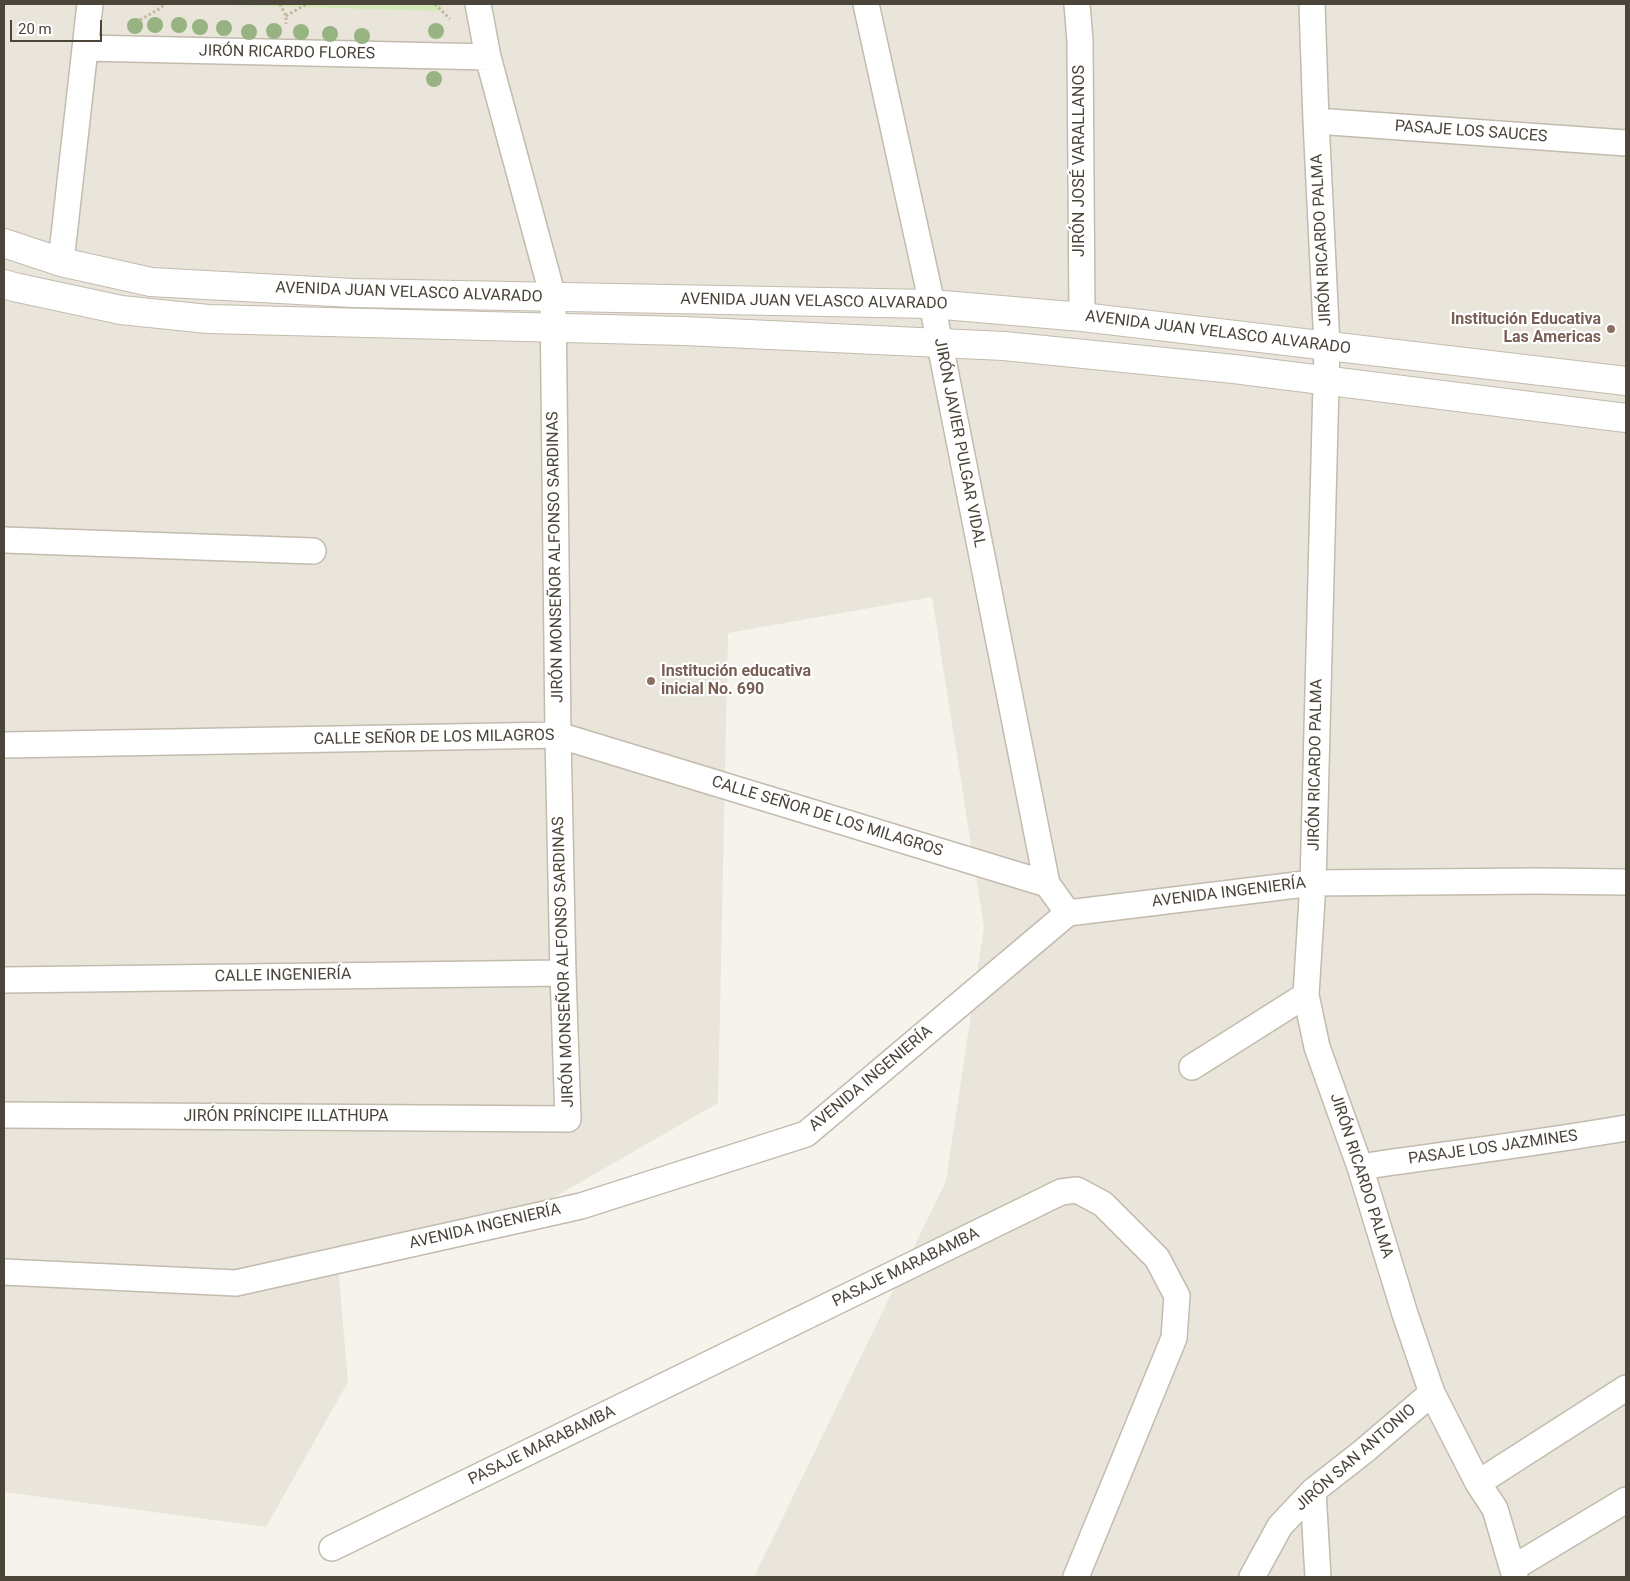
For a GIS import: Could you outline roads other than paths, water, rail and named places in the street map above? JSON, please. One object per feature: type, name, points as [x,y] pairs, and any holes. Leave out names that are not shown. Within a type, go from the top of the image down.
[{"type":"street","points":[[61,262],[90,4]]},
{"type":"street","name":"JIRÓN MONSEÑOR ALFONSO SARDINAS","points":[[478,4],[488,57],[553,297],[562,973],[568,1120]]},
{"type":"street","name":"JIRÓN JAVIER PULGAR VIDAL","points":[[866,4],[932,304],[1047,884]]},
{"type":"street","name":"JIRÓN JOSÉ VARALLANOS","points":[[1077,4],[1080,41],[1082,318]]},
{"type":"street","name":"JIRÓN RICARDO PALMA","points":[[1312,4],[1327,346],[1313,883],[1306,994],[1317,1048],[1360,1167],[1405,1314],[1432,1393],[1478,1483],[1495,1509],[1514,1573]]},
{"type":"street","name":"JIRÓN RICARDO FLORES","points":[[86,48],[488,57]]},
{"type":"street","name":"PASAJE LOS SAUCES","points":[[1316,121],[1626,143]]},
{"type":"street","name":"AVENIDA JUAN VELASCO ALVARADO","points":[[4,243],[61,262],[150,282],[353,293],[932,304],[1082,318],[1626,381]]},
{"type":"street","name":"AVENIDA JUAN VELASCO ALVARADO","points":[[4,284],[14,288],[121,310],[208,319],[684,331],[1013,347],[1234,369],[1626,418]]},
{"type":"street","points":[[4,540],[313,551]]},
{"type":"street","name":"CALLE SEÑOR DE LOS MILAGROS","points":[[4,745],[558,736],[1047,884]]},
{"type":"street","name":"AVENIDA INGENIERÍA","points":[[4,1272],[236,1283],[581,1206],[806,1134],[1068,913],[1313,883],[1626,882]]},
{"type":"street","points":[[1047,884],[1068,913]]},
{"type":"street","name":"CALLE INGENIERÍA","points":[[4,980],[562,973]]},
{"type":"street","points":[[1192,1067],[1306,994]]},
{"type":"street","name":"JIRÓN PRÍNCIPE ILLATHUPA","points":[[4,1115],[568,1120]]},
{"type":"street","name":"PASAJE LOS JAZMINES","points":[[1360,1167],[1518,1146],[1626,1128]]},
{"type":"street","name":"PASAJE MARABAMBA","points":[[332,1548],[1052,1196],[1061,1192],[1077,1190],[1103,1204],[1157,1258],[1176,1296],[1174,1338],[1076,1577]]},
{"type":"street","points":[[1478,1483],[1626,1388]]},
{"type":"street","name":"JIRÓN SAN ANTONIO","points":[[1252,1577],[1280,1526],[1313,1491],[1432,1393]]},
{"type":"street","points":[[1313,1491],[1318,1577]]},
{"type":"street","points":[[1514,1573],[1626,1500]]},
{"type":"place","name":"Institución Educativa Las Americas","points":[[1611,329]]},
{"type":"place","name":"Institución educativa inicial No. 690","points":[[651,681]]}]
